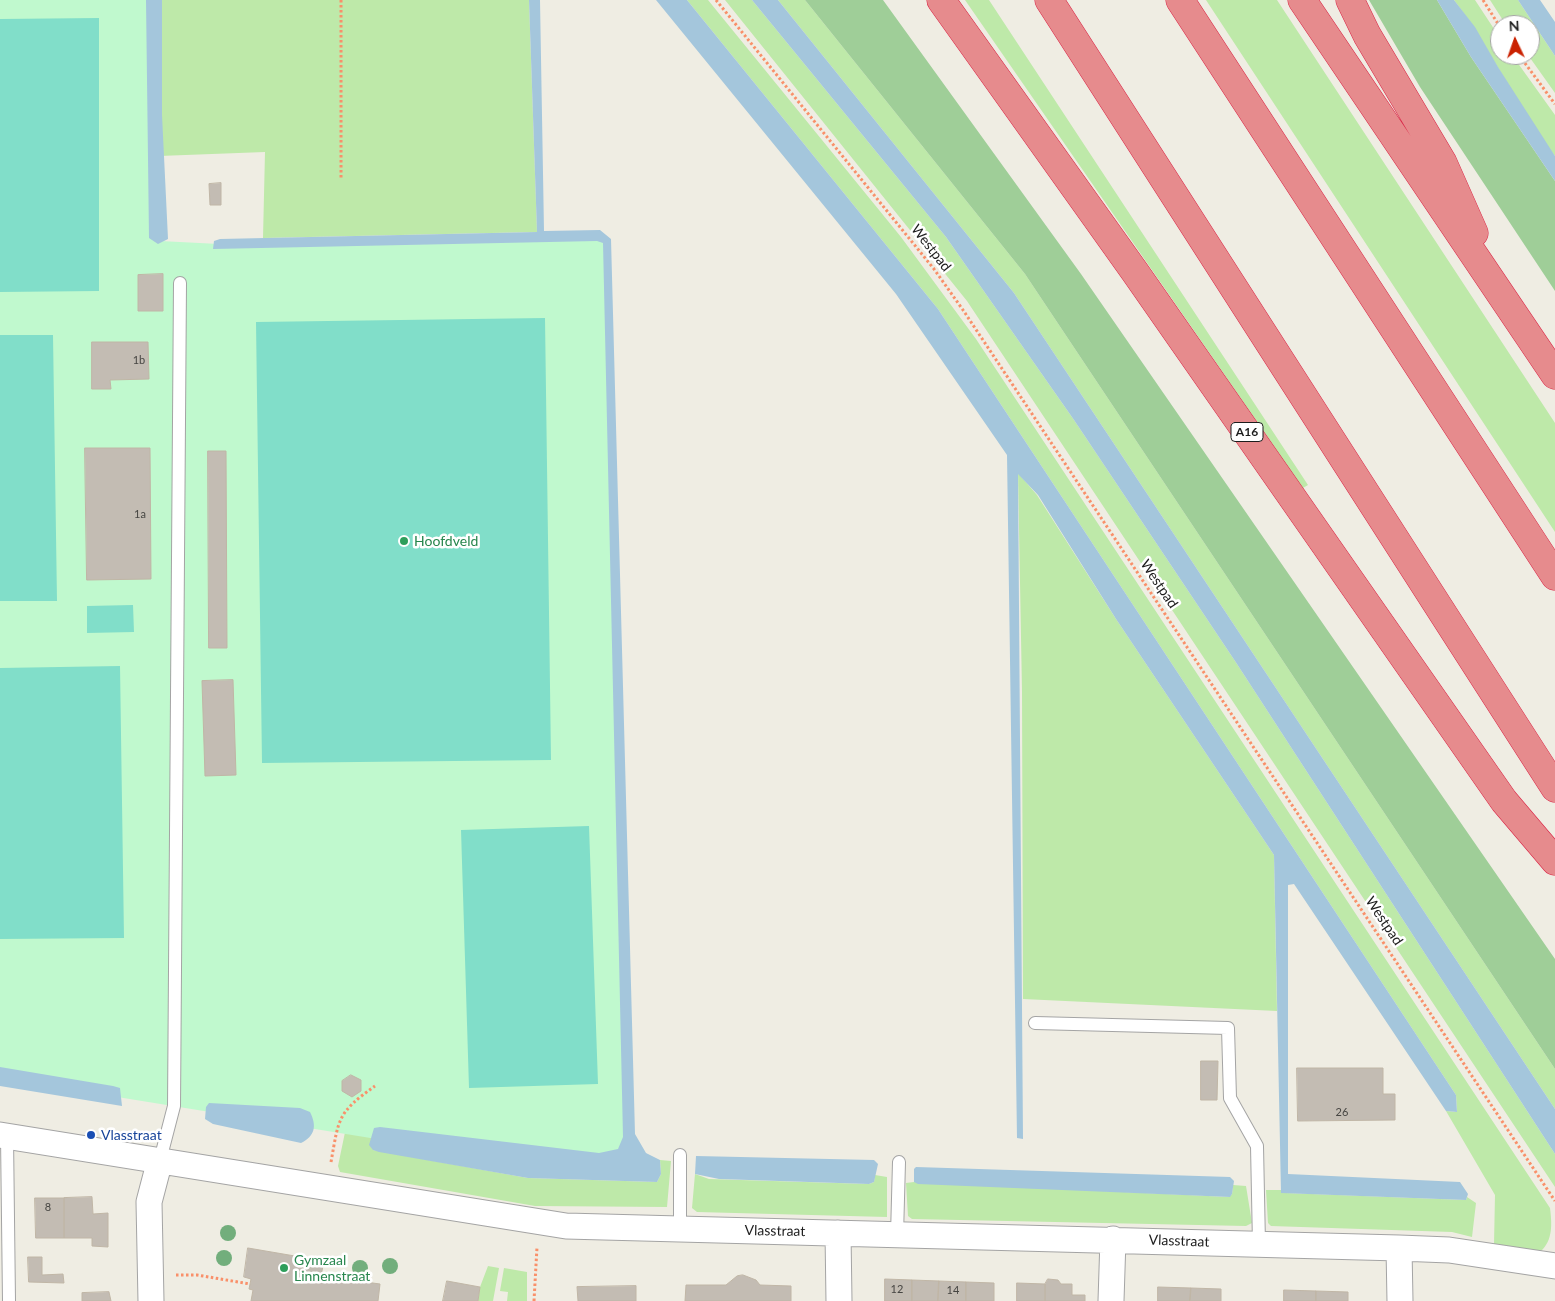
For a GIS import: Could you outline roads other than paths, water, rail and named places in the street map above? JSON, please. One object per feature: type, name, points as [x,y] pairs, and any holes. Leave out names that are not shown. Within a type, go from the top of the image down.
[{"type":"highway","name":"A16","points":[[942,0],[1135,272],[1504,801],[1555,861]]},
{"type":"highway","points":[[1048,0],[1555,788]]},
{"type":"highway","points":[[1180,0],[1555,576]]},
{"type":"highway","points":[[1302,0],[1555,375]]},
{"type":"highway","points":[[1350,0],[1367,35],[1443,163],[1501,294]]},
{"type":"street","name":"Vlasstraat","points":[[4,1136],[566,1226],[1113,1239],[1449,1250],[1555,1266]]},
{"type":"street","points":[[151,1301],[149,1202],[160,1160]]},
{"type":"street","points":[[838,1233],[839,1301]]},
{"type":"street","points":[[1111,1301],[1113,1239]]},
{"type":"street","points":[[1399,1248],[1400,1301]]},
{"type":"lane","points":[[160,1160],[174,1106],[180,283]]},
{"type":"lane","points":[[1035,1023],[1228,1028],[1230,1098],[1257,1146],[1259,1244]]},
{"type":"lane","points":[[4,1136],[9,1301]]},
{"type":"lane","points":[[680,1155],[680,1229]]},
{"type":"lane","points":[[897,1235],[899,1162]]},
{"type":"place","name":"Hoofdveld","points":[[404,541]]},
{"type":"place","name":"Vlasstraat","points":[[91,1135]]},
{"type":"place","name":"Gymzaal Linnenstraat","points":[[284,1268]]}]
